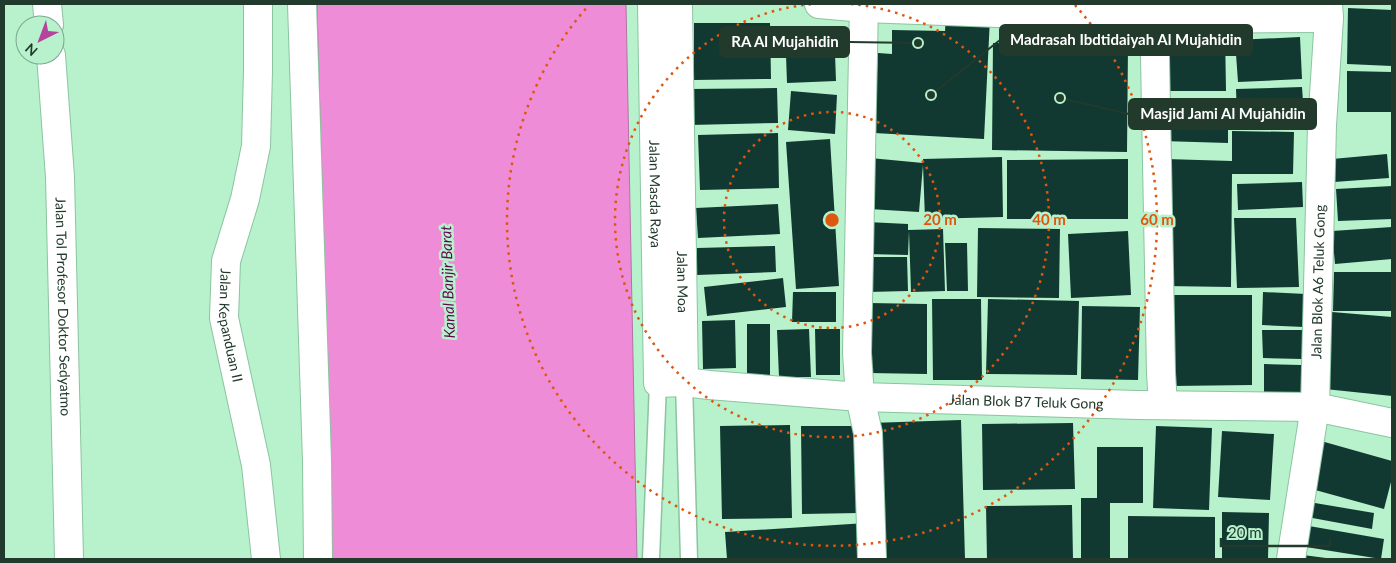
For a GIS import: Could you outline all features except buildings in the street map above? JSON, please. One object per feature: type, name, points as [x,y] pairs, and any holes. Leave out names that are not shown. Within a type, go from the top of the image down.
[{"type":"main road","name":"Jalan Kepanduan II","points":[[258,4],[256,146],[245,199],[226,261],[224,318],[256,465],[266,559]]},
{"type":"main road","points":[[302,4],[318,559]]},
{"type":"main road","name":"Jalan Masda Raya","points":[[652,4],[671,382]]},
{"type":"main road","name":"Jalan Moa","points":[[671,382],[678,4]]},
{"type":"main road","points":[[819,4],[1154,12],[1329,11]]},
{"type":"main road","points":[[864,6],[857,353],[860,397],[868,433],[872,559]]},
{"type":"main road","name":"Jalan Blok A6 Teluk Gong","points":[[1292,559],[1315,407],[1322,125],[1329,11]]},
{"type":"main road","points":[[1154,12],[1160,373],[1163,405]]},
{"type":"main road","name":"Jalan Tol Profesor Doktor Sedyatmo","points":[[52,65],[60,177],[69,559]]},
{"type":"main road","name":"Jalan Blok B7 Teluk Gong","points":[[671,382],[860,397],[1315,407],[1392,423]]},
{"type":"lane","name":"Jalan Moa","points":[[651,559],[671,382]]},
{"type":"lane","name":"Jalan Moa","points":[[671,382],[689,559]]},
{"type":"water","name":"Kanal Banjir Barat","points":[[317,4],[626,4],[637,559],[332,559]]},
{"type":"place","name":"RA Al Mujahidin","points":[[918,43]]},
{"type":"place","name":"Madrasah Ibdtidaiyah Al Mujahidin","points":[[931,95]]},
{"type":"place","name":"Masjid Jami Al Mujahidin","points":[[1060,98]]}]
